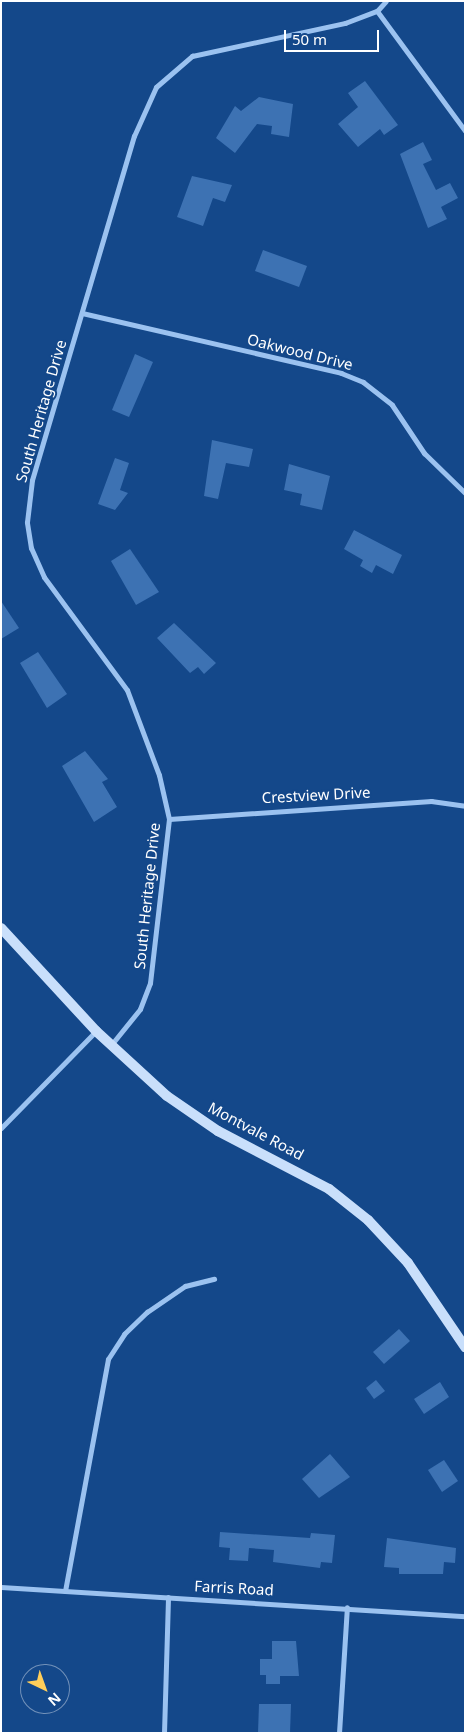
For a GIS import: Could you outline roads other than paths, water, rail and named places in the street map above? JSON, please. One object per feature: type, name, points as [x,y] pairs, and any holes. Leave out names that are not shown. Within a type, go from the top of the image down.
[{"type":"main road","name":"Montvale Road","points":[[1,928],[96,1031],[167,1096],[218,1131],[329,1189],[368,1220],[408,1263],[465,1347]]},
{"type":"street","name":"South Heritage Drive","points":[[111,1045],[140,1010],[150,983],[169,819],[159,775],[127,690],[44,577],[31,548],[27,522],[32,480],[142,110],[156,87],[174,68],[218,48],[345,23],[377,11],[386,1]]},
{"type":"street","points":[[377,11],[465,130]]},
{"type":"street","name":"Oakwood Drive","points":[[82,313],[342,373],[363,382],[392,406],[424,452],[465,493]]},
{"type":"street","name":"Crestview Drive","points":[[169,819],[431,801],[465,806]]},
{"type":"street","points":[[1,1128],[96,1031]]},
{"type":"street","points":[[65,1591],[108,1359],[124,1334],[147,1312],[185,1286],[214,1279]]},
{"type":"street","name":"Farris Road","points":[[1,1587],[347,1607],[465,1616]]},
{"type":"street","points":[[164,1733],[168,1597]]},
{"type":"street","points":[[339,1733],[347,1607]]}]
